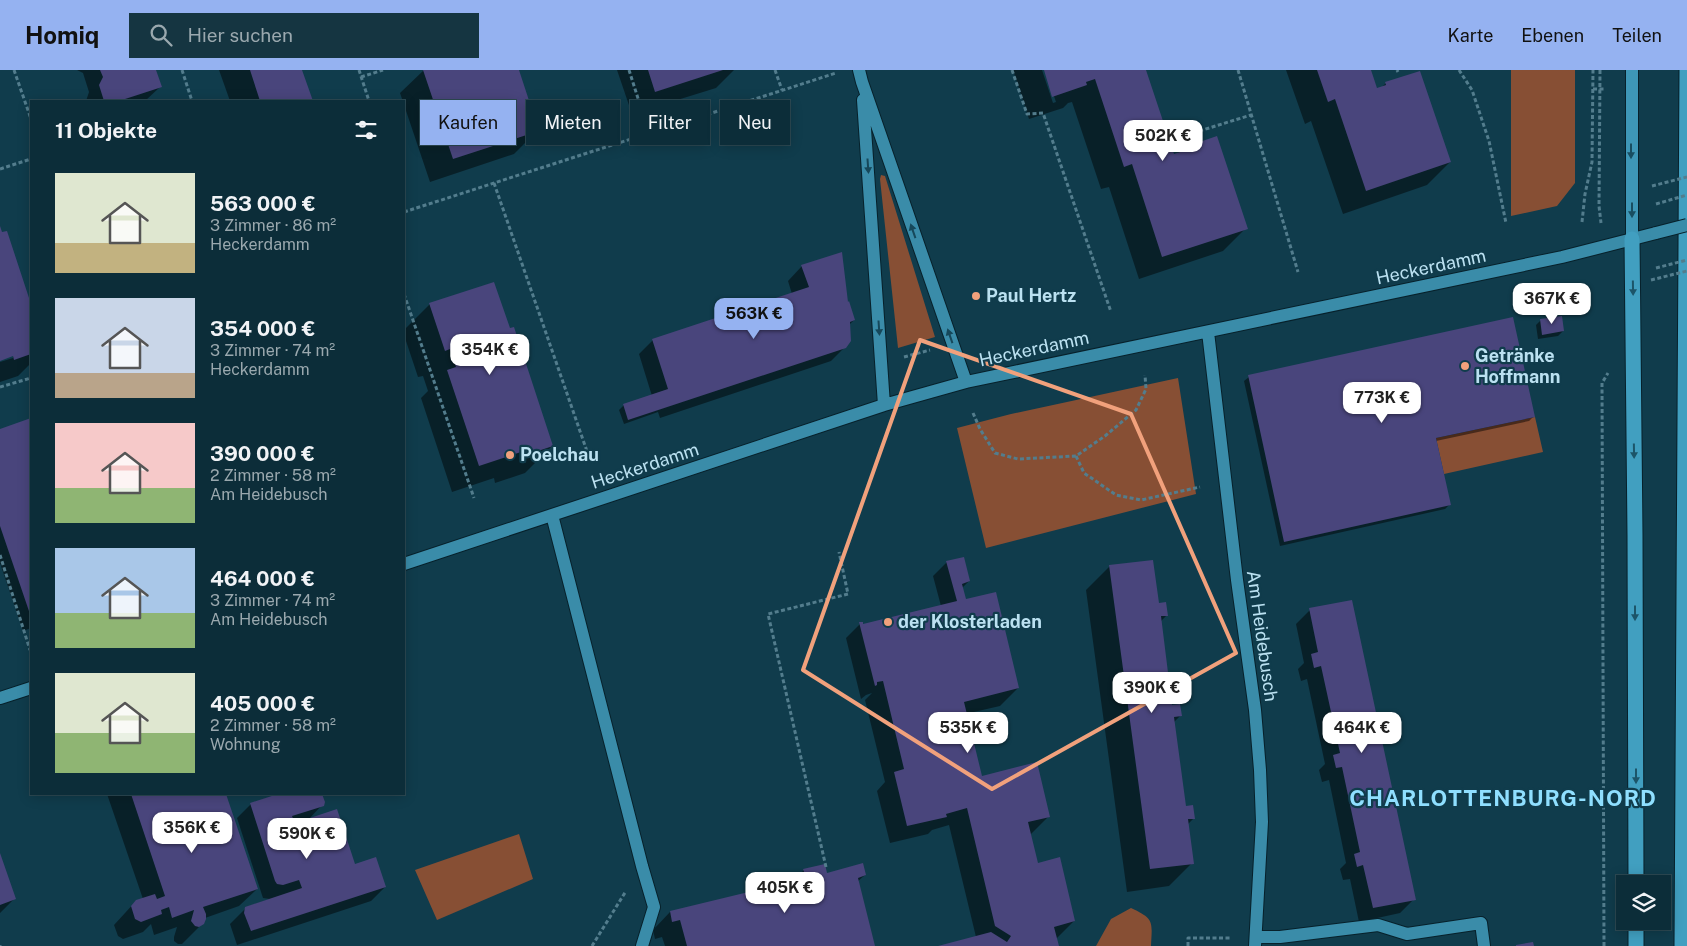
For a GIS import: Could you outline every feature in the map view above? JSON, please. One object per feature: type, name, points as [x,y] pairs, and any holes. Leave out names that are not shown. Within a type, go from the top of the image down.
[{"type":"highway","points":[[1682,946],[1687,70]]},
{"type":"highway","points":[[1632,239],[1636,875]]},
{"type":"highway","points":[[1636,930],[1636,946]]},
{"type":"main road","points":[[1632,70],[1632,239]]},
{"type":"street","points":[[861,76],[966,382]]},
{"type":"street","points":[[861,76],[884,405]]},
{"type":"street","name":"Heckerdamm","points":[[405,564],[884,405],[966,382],[1562,258],[1687,225]]},
{"type":"street","name":"Am Heidebusch","points":[[1208,332],[1237,580],[1255,710],[1260,770],[1262,822],[1256,942]]},
{"type":"street","points":[[552,515],[654,907],[642,946]]},
{"type":"street","points":[[0,698],[30,688]]},
{"type":"street","points":[[1256,942],[1280,937],[1378,925],[1407,934],[1481,923],[1484,946]]},
{"type":"path","points":[[14,70],[30,116]]},
{"type":"path","points":[[182,70],[192,100]]},
{"type":"path","points":[[359,70],[369,100]]},
{"type":"path","points":[[361,77],[383,70]]},
{"type":"path","points":[[630,70],[639,100]]},
{"type":"path","points":[[775,70],[782,90]]},
{"type":"path","points":[[1012,70],[1027,114],[1043,113],[1111,312]]},
{"type":"path","points":[[1238,70],[1298,272]]},
{"type":"path","points":[[1459,70],[1472,90],[1489,141],[1506,223]]},
{"type":"path","points":[[1582,222],[1585,194],[1592,162],[1593,70]]},
{"type":"path","points":[[1599,171],[1602,89],[1600,70]]},
{"type":"path","points":[[710,113],[828,75]]},
{"type":"path","points":[[1593,89],[1602,89]]},
{"type":"path","points":[[1194,133],[1251,115]]},
{"type":"path","points":[[405,211],[630,139]]},
{"type":"path","points":[[0,169],[30,159]]},
{"type":"path","points":[[1652,186],[1687,177]]},
{"type":"path","points":[[494,183],[590,460]]},
{"type":"path","points":[[1656,204],[1687,196]]},
{"type":"path","points":[[1656,268],[1687,260]]},
{"type":"path","points":[[1651,280],[1687,271]]},
{"type":"path","points":[[405,297],[474,498]]},
{"type":"path","points":[[897,360],[937,347]]},
{"type":"path","points":[[973,413],[980,429],[995,453],[1018,459],[1076,456],[1105,436],[1136,410],[1146,389],[1145,375]]},
{"type":"path","points":[[0,387],[30,378]]},
{"type":"path","points":[[1602,383],[1604,946]]},
{"type":"path","points":[[1076,456],[1084,473],[1116,495],[1141,500],[1200,487]]},
{"type":"path","points":[[826,867],[768,614],[848,594],[839,552]]},
{"type":"path","points":[[0,555],[30,650]]},
{"type":"path","points":[[592,946],[642,866]]},
{"type":"path","points":[[1188,946],[1188,938],[1233,938]]},
{"type":"highlighted area","points":[[920,340],[1131,414],[1236,653],[992,789],[803,670]]},
{"type":"shaded area","points":[[1511,70],[1575,70],[1575,183],[1557,206],[1511,216]]},
{"type":"shaded area","points":[[881,175],[885,176],[935,337],[898,348],[880,179]]},
{"type":"shaded area","points":[[1178,378],[1196,494],[986,548],[957,428],[1011,414]]},
{"type":"shaded area","points":[[1535,417],[1543,452],[1444,474],[1436,438]]},
{"type":"shaded area","points":[[519,834],[533,879],[437,920],[415,870]]},
{"type":"shaded area","points":[[1131,908],[1144,915],[1150,922],[1152,931],[1151,946],[1096,946],[1111,919]]},
{"type":"building","points":[[100,70],[156,70],[162,87],[122,100],[104,100],[99,85],[103,77]]},
{"type":"building","points":[[250,70],[302,70],[313,100],[260,100]]},
{"type":"building","points":[[423,70],[519,70],[529,100],[526,100],[526,135],[516,138],[516,100],[433,100]]},
{"type":"building","points":[[648,70],[723,70],[655,92]]},
{"type":"building","points":[[1044,70],[1146,70],[1174,154],[1183,151],[1182,148],[1217,136],[1248,229],[1162,257],[1132,164],[1124,167],[1095,79],[1086,82],[1087,85],[1052,97]]},
{"type":"building","points":[[1317,70],[1371,70],[1377,88],[1386,85],[1385,82],[1420,71],[1451,162],[1366,191],[1335,99],[1328,102]]},
{"type":"building","points":[[448,145],[496,145],[453,159]]},
{"type":"building","points":[[0,226],[2,232],[7,231],[30,301],[30,354],[14,360],[13,356],[0,361]]},
{"type":"building","points":[[842,252],[848,302],[855,320],[850,322],[851,341],[846,348],[628,420],[623,404],[668,389],[652,339],[809,287],[801,265]]},
{"type":"building","points":[[494,282],[510,328],[514,327],[553,446],[523,456],[521,452],[479,466],[447,370],[456,367],[450,349],[445,351],[429,303]]},
{"type":"building","points":[[1562,316],[1564,331],[1542,335],[1540,319]]},
{"type":"building","points":[[1513,317],[1535,417],[1436,438],[1451,505],[1284,542],[1248,375]]},
{"type":"building","points":[[30,418],[30,614],[0,526],[0,429]]},
{"type":"building","points":[[964,557],[970,581],[962,584],[966,599],[996,592],[1019,688],[964,702],[982,776],[1037,762],[1050,817],[1028,822],[1038,863],[1060,857],[1075,921],[1054,927],[1059,946],[938,946],[991,932],[1007,942],[1011,936],[995,926],[967,808],[946,814],[947,817],[907,826],[894,772],[904,769],[883,681],[877,682],[875,686],[859,622],[863,622],[863,624],[957,601],[946,561]]},
{"type":"building","points":[[1153,560],[1159,603],[1166,602],[1168,616],[1161,616],[1172,705],[1180,704],[1182,716],[1174,717],[1186,806],[1193,805],[1195,819],[1188,819],[1194,864],[1150,869],[1109,565]]},
{"type":"building","points":[[1352,600],[1416,900],[1373,908],[1363,865],[1357,867],[1354,854],[1360,852],[1342,767],[1336,768],[1333,755],[1340,753],[1321,666],[1314,668],[1311,654],[1318,652],[1309,608]]},
{"type":"building","points":[[131,795],[226,795],[258,889],[203,907],[206,919],[204,924],[199,927],[195,926],[191,921],[194,910],[172,918],[169,907],[161,910],[162,914],[141,922],[135,919],[131,906],[136,900],[155,894],[157,899],[165,896]]},
{"type":"building","points":[[275,795],[322,795],[325,802],[324,806],[292,816],[295,823],[337,809],[355,864],[376,857],[386,887],[251,931],[244,913],[245,907],[302,888],[299,880],[283,885],[277,884],[275,881],[250,803]]},
{"type":"building","points":[[0,853],[16,899],[0,905]]},
{"type":"building","points":[[863,863],[866,875],[858,878],[875,946],[687,946],[680,920],[672,922],[670,911],[806,878],[803,869],[825,864],[827,873]]},
{"type":"building","points":[[1533,942],[1534,946],[1516,946],[1516,945]]},
{"type":"place","name":"Paul Hertz","points":[[976,296]]},
{"type":"place","name":"Getränke Hoffmann","points":[[1465,366]]},
{"type":"place","name":"Poelchau","points":[[510,455]]},
{"type":"place","name":"der Klosterladen","points":[[888,622]]},
{"type":"district","name":"CHARLOTTENBURG-NORD","points":[[1503,798]]}]
